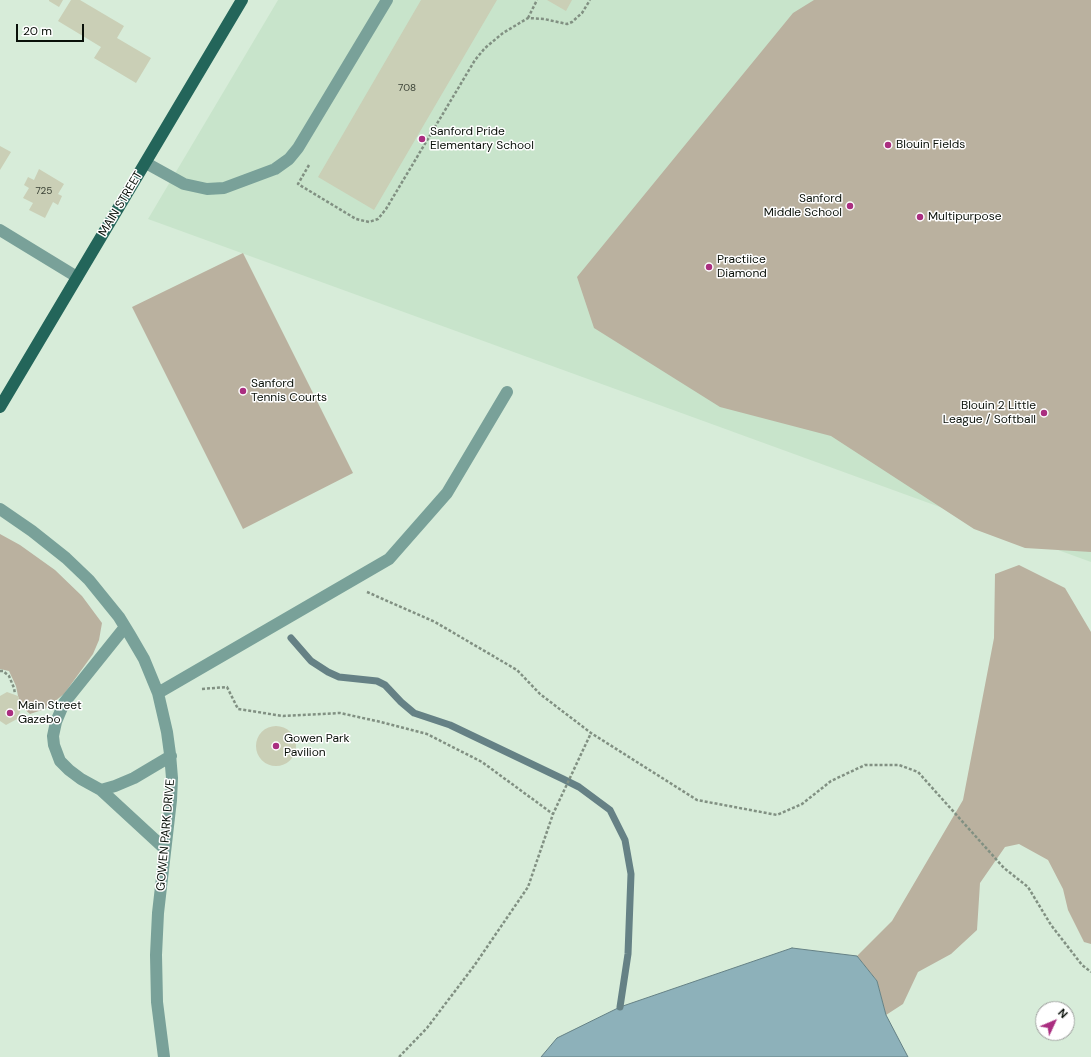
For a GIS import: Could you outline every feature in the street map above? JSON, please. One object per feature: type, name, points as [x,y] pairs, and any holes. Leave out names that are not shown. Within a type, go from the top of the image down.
[{"type":"main road","name":"MAIN STREET","points":[[0,407],[242,0]]},
{"type":"street","points":[[146,163],[184,184],[207,189],[224,188],[275,169],[289,159],[298,148],[386,0]]},
{"type":"street","points":[[0,230],[77,277]]},
{"type":"street","points":[[158,693],[389,559],[447,493],[507,392]]},
{"type":"street","name":"GOWEN PARK DRIVE","points":[[0,509],[32,531],[66,558],[89,580],[124,626],[144,659],[158,693],[166,726],[172,778],[171,800],[158,913],[156,955],[157,1002],[164,1057]]},
{"type":"street","points":[[124,626],[64,703],[56,722],[53,736],[54,745],[60,761],[80,779],[101,790],[165,848]]},
{"type":"street","points":[[101,790],[125,782],[170,756]]},
{"type":"path","points":[[310,163],[298,184],[356,219],[369,222],[378,219],[386,209],[475,60],[489,43],[528,18],[537,0]]},
{"type":"path","points":[[528,18],[544,19],[567,24],[572,22],[582,13],[590,0]]},
{"type":"path","points":[[348,583],[435,622],[517,670],[540,694],[591,733],[697,800],[778,815],[802,804],[831,781],[865,764],[899,765],[918,772],[1004,868],[1028,887],[1052,925],[1082,965],[1091,972]]},
{"type":"path","points":[[0,671],[3,671],[9,676],[15,694]]},
{"type":"path","points":[[185,677],[196,689],[227,688],[238,709],[283,716],[340,713],[427,734],[482,762],[553,814]]},
{"type":"path","points":[[399,1057],[427,1028],[474,966],[528,887],[553,814],[591,733]]},
{"type":"shaded area","name":"Sanford Middle School","points":[[278,0],[1091,0],[1091,562],[148,219]]},
{"type":"shaded area","name":"Blouin Fields","points":[[814,0],[1091,0],[1091,552],[1025,548],[974,529],[831,436],[720,407],[594,328],[577,277],[793,13]]},
{"type":"shaded area","name":"Sanford Tennis Courts","points":[[243,253],[353,473],[243,529],[132,307]]},
{"type":"shaded area","points":[[0,534],[20,545],[55,570],[82,596],[102,623],[99,640],[93,654],[64,694],[45,709],[30,714],[22,707],[16,686],[9,671],[0,669]]},
{"type":"shaded area","points":[[1019,565],[1065,588],[1091,632],[1091,944],[1084,942],[1068,910],[1063,889],[1048,860],[1019,844],[1005,847],[980,883],[977,930],[951,954],[918,972],[903,1004],[886,1015],[877,981],[857,956],[892,921],[963,800],[994,638],[995,574]]},
{"type":"water","points":[[792,948],[857,956],[877,981],[886,1015],[908,1057],[541,1057],[557,1038],[620,1007]]},
{"type":"building","points":[[49,0],[63,0],[59,7]]},
{"type":"building","points":[[71,0],[80,0],[124,26],[117,38],[151,58],[136,83],[94,58],[101,47],[58,21]]},
{"type":"building","points":[[421,0],[497,0],[374,210],[318,177]]},
{"type":"building","points":[[547,0],[572,0],[566,11]]},
{"type":"building","points":[[0,146],[11,152],[0,170]]},
{"type":"building","points":[[39,169],[64,184],[58,194],[62,196],[58,205],[53,202],[45,218],[29,210],[33,203],[23,198],[29,188],[24,185],[28,177],[34,180]]},
{"type":"building","name":"Main Street Gazebo","points":[[7,692],[18,696],[22,707],[17,719],[6,725],[0,721],[0,696]]},
{"type":"building","name":"Gowen Park Pavilion","points":[[280,726],[287,729],[293,735],[296,746],[295,754],[287,763],[280,766],[272,766],[265,763],[257,754],[256,742],[259,735],[268,727]]},
{"type":"waterway","points":[[291,638],[311,661],[328,672],[339,677],[377,681],[385,685],[414,713],[450,725],[563,779],[579,787],[610,810],[625,840],[631,874],[628,954],[620,1007]]},
{"type":"place","name":"Sanford Pride Elementary School","points":[[422,139]]},
{"type":"place","name":"Blouin Fields","points":[[888,145]]},
{"type":"place","name":"Sanford Middle School","points":[[850,206]]},
{"type":"place","name":"Multipurpose","points":[[920,217]]},
{"type":"place","name":"Practiice Diamond","points":[[709,267]]},
{"type":"place","name":"Sanford Tennis Courts","points":[[243,391]]},
{"type":"place","name":"Blouin 2 Little League / Softball","points":[[1044,413]]},
{"type":"place","name":"Main Street Gazebo","points":[[10,713]]},
{"type":"place","name":"Gowen Park Pavilion","points":[[276,746]]}]
